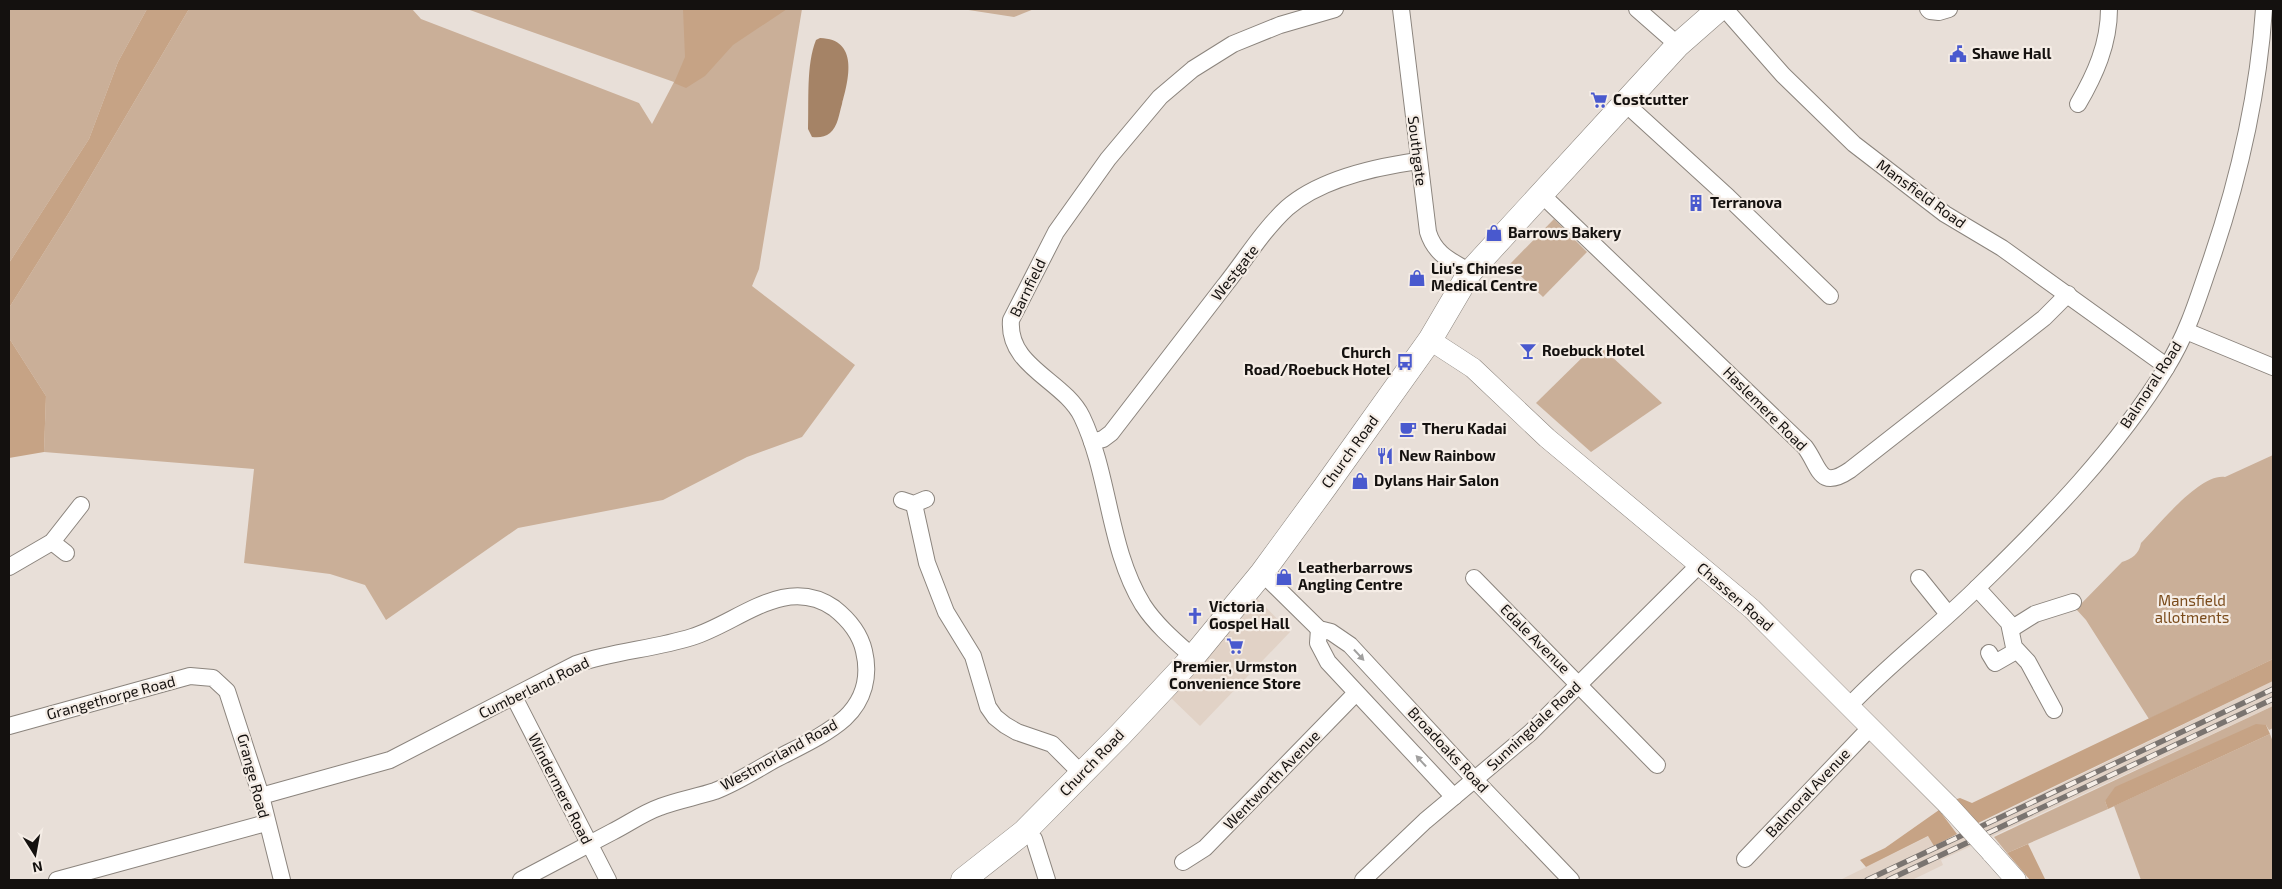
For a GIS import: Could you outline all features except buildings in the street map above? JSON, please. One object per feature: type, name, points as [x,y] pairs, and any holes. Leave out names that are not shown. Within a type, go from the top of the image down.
[{"type":"main road","name":"Church Road","points":[[962,880],[1024,832],[1192,657],[1262,573],[1430,340],[1470,272],[1626,104],[1678,45],[1719,9]]},
{"type":"street","name":"Barnfield","points":[[1192,657],[1156,622],[1143,604],[1127,572],[1092,442],[1081,415],[1069,400],[1021,356],[1013,344],[1010,332],[1011,320],[1056,232],[1108,159],[1154,104],[1193,68],[1233,44],[1280,25],[1335,9]]},
{"type":"street","name":"Southgate","points":[[1400,9],[1418,161],[1431,242],[1439,254],[1470,272]]},
{"type":"street","points":[[1637,9],[1678,45]]},
{"type":"street","name":"Mansfield Road","points":[[1725,9],[1790,82],[1854,144],[1945,214],[2002,248],[2068,294],[2162,363],[2166,368]]},
{"type":"street","points":[[1928,9],[1939,12],[1950,9]]},
{"type":"street","points":[[2078,104],[2088,87],[2103,51],[2107,34],[2109,9]]},
{"type":"street","name":"Balmoral Road","points":[[1850,706],[1977,588],[2037,528],[2116,439],[2166,368],[2186,331],[2217,245],[2233,190],[2251,106],[2264,9]]},
{"type":"street","points":[[1626,104],[1728,197],[1830,296]]},
{"type":"street","name":"Westgate","points":[[1092,442],[1103,439],[1111,432],[1258,243],[1288,208],[1316,190],[1353,174],[1387,165],[1418,161]]},
{"type":"street","name":"Haslemere Road","points":[[1541,194],[1805,447],[1819,473],[1830,479],[1844,474],[1858,464],[2044,318],[2068,294]]},
{"type":"street","points":[[2186,331],[2273,367]]},
{"type":"street","name":"Chassen Road","points":[[1430,340],[1473,368],[1547,438],[1760,617],[1949,806],[2016,880]]},
{"type":"street","points":[[914,501],[927,563],[946,612],[973,656],[988,707],[995,717],[1017,732],[1052,744],[1081,773]]},
{"type":"street","points":[[9,567],[52,542],[80,505]]},
{"type":"street","points":[[52,542],[66,553]]},
{"type":"street","name":"Sunningdale Road","points":[[1372,877],[1425,821],[1530,733],[1699,565]]},
{"type":"street","name":"Broadoaks Road","points":[[1262,573],[1319,629],[1331,632],[1350,645],[1571,880]]},
{"type":"street","name":"Edale Avenue","points":[[1474,578],[1657,765]]},
{"type":"street","points":[[1918,578],[1948,614]]},
{"type":"street","points":[[1977,588],[2005,617],[2011,629],[2012,642],[2016,651],[2028,662],[2056,709]]},
{"type":"street","name":"Cumberland Road","points":[[261,796],[390,760],[576,664],[598,657],[695,636],[764,603],[792,595],[808,596],[827,604],[842,615],[853,627],[860,640],[866,662]]},
{"type":"street","points":[[2011,629],[2035,614],[2073,602]]},
{"type":"street","name":"Broadoaks Road","points":[[1319,629],[1318,643],[1328,662],[1454,797]]},
{"type":"street","points":[[1989,653],[1995,663],[2016,651]]},
{"type":"street","name":"Westmorland Road","points":[[520,880],[658,808],[704,795],[728,785],[830,729],[855,707],[863,692],[866,662]]},
{"type":"street","name":"Grangethorpe Road","points":[[9,726],[190,676],[213,678]]},
{"type":"street","name":"Grange Road","points":[[213,678],[227,691],[261,796],[266,823],[282,880]]},
{"type":"street","name":"Wentworth Avenue","points":[[1183,862],[1205,848],[1356,693]]},
{"type":"street","name":"Windermere Road","points":[[514,697],[608,880]]},
{"type":"street","name":"Balmoral Avenue","points":[[1745,859],[1871,726]]},
{"type":"street","points":[[57,880],[266,823]]},
{"type":"street","points":[[1024,832],[1034,839],[1047,880]]},
{"type":"shaded area","points":[[147,9],[189,9],[70,211],[9,308],[9,263],[89,139],[118,62]]},
{"type":"shaded area","points":[[683,9],[787,9],[733,45],[705,76],[686,88],[674,83],[685,57]]},
{"type":"shaded area","points":[[820,38],[832,40],[841,45],[846,53],[848,72],[845,94],[835,127],[830,133],[822,137],[812,137],[808,129],[809,84],[813,50],[816,40]]},
{"type":"shaded area","points":[[9,338],[46,396],[44,452],[9,458]]},
{"type":"shaded area","points":[[1255,596],[1290,632],[1200,726],[1170,697]]},
{"type":"shaded area","points":[[2273,659],[2273,681],[1976,824],[1954,800],[1960,798],[1972,803]]},
{"type":"shaded area","points":[[2273,681],[2273,706],[1941,860],[1943,865],[1912,880],[1840,880],[1929,836],[1934,846]]},
{"type":"shaded area","points":[[2256,724],[2266,725],[2270,734],[2108,809],[2105,801],[2115,787]]},
{"type":"shaded area","points":[[1939,810],[1957,834],[1934,846],[1928,836],[1866,867],[1860,860],[1885,848]]},
{"type":"shaded area","points":[[2028,844],[2046,880],[2030,880],[2007,853]]},
{"type":"green space","points":[[9,9],[147,9],[118,62],[89,139],[9,263]]},
{"type":"green space","points":[[189,9],[412,9],[421,19],[639,103],[652,124],[674,82],[467,9],[802,9],[759,269],[752,286],[855,365],[802,437],[747,457],[663,500],[518,528],[386,620],[365,585],[330,574],[244,563],[254,469],[44,452],[46,396],[9,338],[9,308],[70,211]]},
{"type":"green space","points":[[962,9],[1034,9],[1014,17]]},
{"type":"green space","points":[[1554,219],[1587,252],[1543,297],[1509,265]]},
{"type":"green space","points":[[1597,343],[1662,403],[1591,452],[1536,403]]},
{"type":"green space","name":"Mansfield allotments","points":[[2273,455],[2273,659],[2149,719],[2086,620],[2076,609],[2122,562],[2134,556],[2139,550],[2141,543],[2192,492],[2204,483],[2215,478],[2225,477]]},
{"type":"green space","points":[[2273,706],[2273,728],[2269,730],[2266,725],[2105,801],[2108,809],[2007,853],[1994,837]]},
{"type":"green space","points":[[2270,734],[2273,742],[2273,880],[2141,880],[2114,806]]},
{"type":"railway","points":[[1867,880],[2273,689]]},
{"type":"railway","points":[[1888,880],[2273,699]]},
{"type":"place","name":"Shawe Hall","points":[[1958,54]]},
{"type":"place","name":"Costcutter","points":[[1599,100]]},
{"type":"place","name":"Terranova","points":[[1696,203]]},
{"type":"place","name":"Barrows Bakery","points":[[1494,233]]},
{"type":"place","name":"Liu's Chinese Medical Centre","points":[[1417,278]]},
{"type":"place","name":"Roebuck Hotel","points":[[1528,351]]},
{"type":"place","name":"Church Road/Roebuck Hotel","points":[[1405,362]]},
{"type":"place","name":"Theru Kadai","points":[[1408,429]]},
{"type":"place","name":"New Rainbow","points":[[1385,456]]},
{"type":"place","name":"Dylans Hair Salon","points":[[1360,481]]},
{"type":"place","name":"Leatherbarrows Angling Centre","points":[[1284,577]]},
{"type":"place","name":"Victoria Gospel Hall","points":[[1195,616]]},
{"type":"place","name":"Premier, Urmston Convenience Store","points":[[1235,646]]}]
